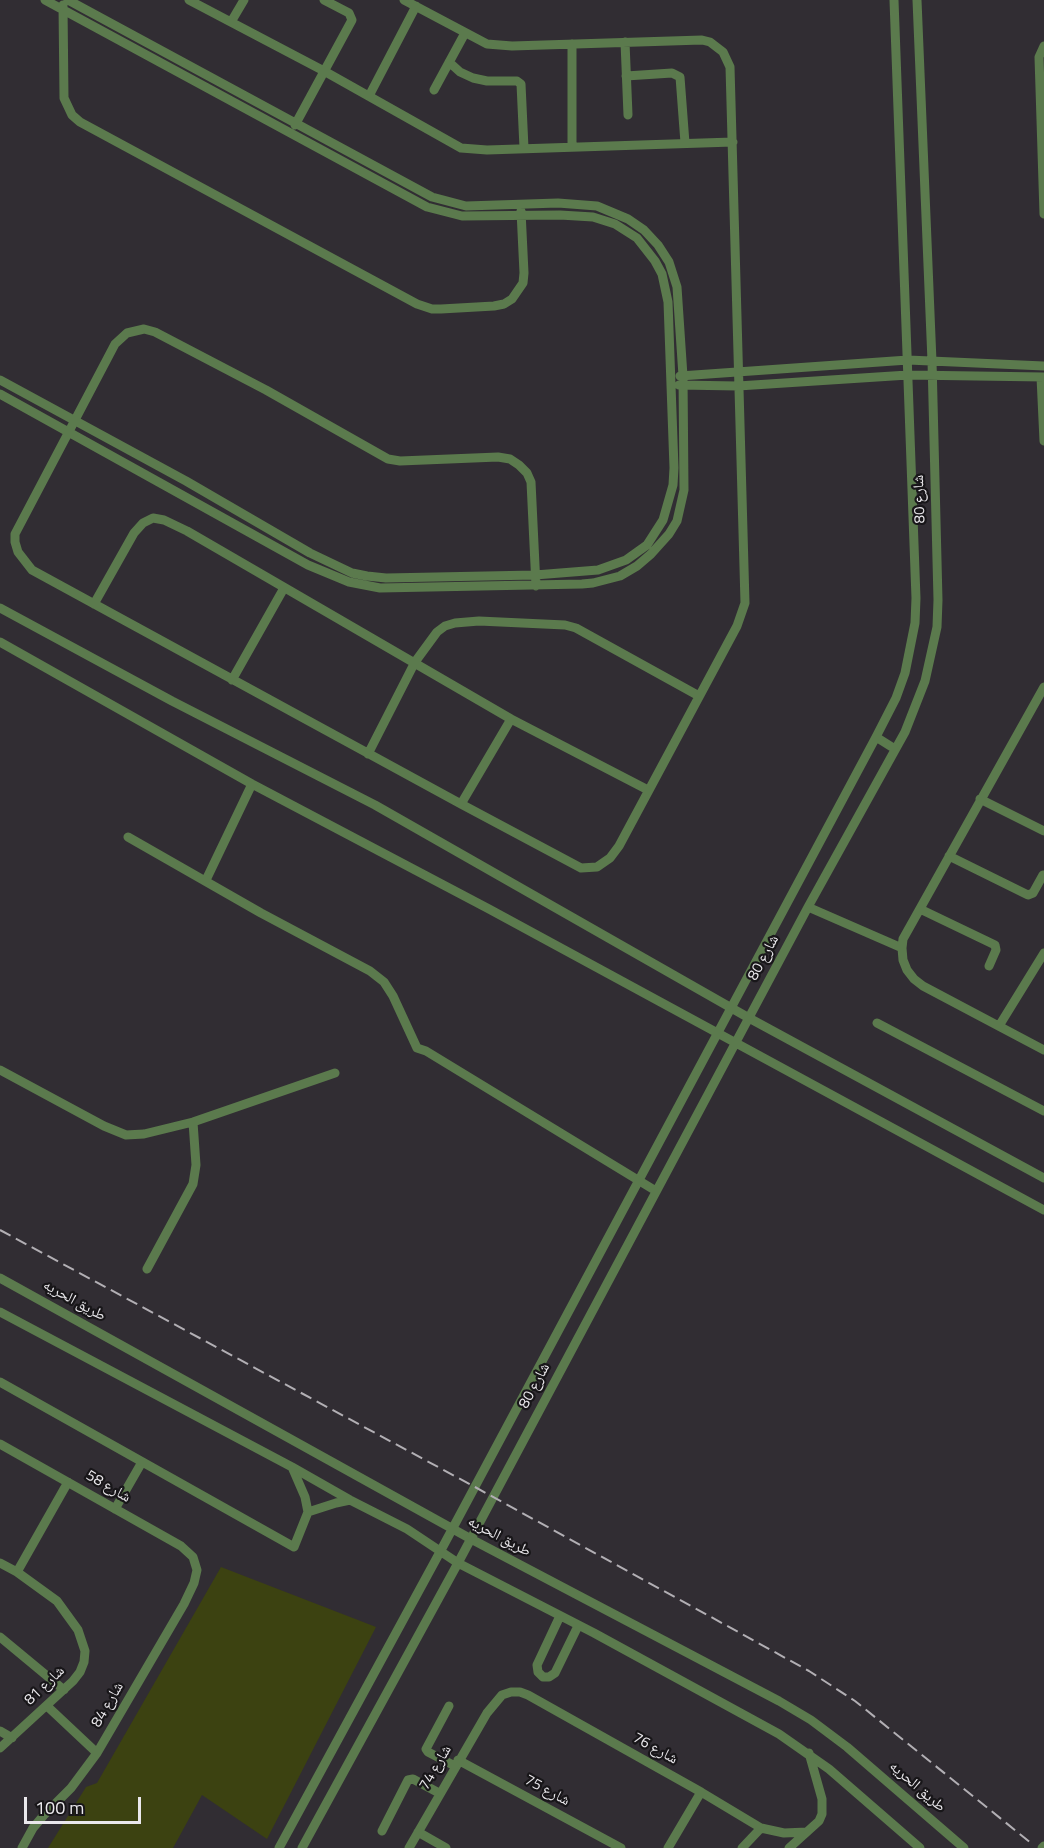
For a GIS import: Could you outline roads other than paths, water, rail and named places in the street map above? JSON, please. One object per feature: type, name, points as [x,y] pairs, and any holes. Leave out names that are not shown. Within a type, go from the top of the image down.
[{"type":"street","points":[[0,380],[186,481],[286,539],[352,573],[386,578],[535,575],[598,570],[612,566],[638,552],[656,534],[663,520],[673,485],[666,288],[662,274],[647,249],[625,230],[604,220],[582,216],[462,216],[427,207],[45,0]]},
{"type":"street","points":[[63,0],[63,88],[67,107],[80,122],[417,304],[432,309],[441,309],[495,306],[512,299],[523,283],[521,205]]},
{"type":"street","points":[[0,394],[308,565],[349,582],[380,588],[593,583],[620,576],[651,554],[669,534],[677,521],[684,490],[683,380],[679,300],[674,274],[658,245],[644,230],[628,219],[597,206],[558,203],[483,207],[448,203],[424,193],[295,125],[68,0]]},
{"type":"street","points":[[189,0],[324,71],[462,148],[477,150],[733,142]]},
{"type":"street","points":[[231,22],[244,0]]},
{"type":"street","points":[[295,125],[352,20],[349,13],[324,0]]},
{"type":"street","points":[[404,0],[487,44],[499,46],[694,39],[710,42],[717,47],[723,52],[730,67],[745,603],[738,626],[619,846],[610,858],[597,867],[581,868],[32,570],[18,552],[15,542],[15,534],[121,337],[144,329],[155,332],[266,390],[388,459],[400,461],[498,457],[510,459],[527,472],[531,482],[536,585]]},
{"type":"street","name":"شارع 80","points":[[279,1848],[876,737],[896,698],[905,674],[915,623],[916,598],[894,0]]},
{"type":"street","name":"شارع 80","points":[[302,1848],[471,1539],[808,907],[895,749],[916,707],[925,681],[937,627],[938,600],[932,361],[917,0]]},
{"type":"street","points":[[369,96],[416,6]]},
{"type":"street","points":[[434,90],[465,33]]},
{"type":"street","points":[[625,42],[628,115]]},
{"type":"street","points":[[572,44],[572,146]]},
{"type":"street","points":[[1044,46],[1039,57],[1042,92],[1044,214]]},
{"type":"street","points":[[449,62],[460,72],[473,78],[487,81],[518,81],[522,84],[524,148]]},
{"type":"street","points":[[626,76],[672,73],[680,77],[685,143]]},
{"type":"street","points":[[671,381],[739,373],[908,360],[1044,366]]},
{"type":"street","points":[[683,380],[738,386],[909,375],[1043,377],[1044,441]]},
{"type":"street","points":[[94,604],[134,533],[143,523],[153,518],[164,520],[187,531],[511,718],[648,790]]},
{"type":"street","points":[[232,680],[284,588]]},
{"type":"street","points":[[0,608],[172,701],[375,805],[749,1018],[1044,1178]]},
{"type":"street","points":[[368,754],[415,662],[437,632],[455,623],[478,621],[554,623],[576,628],[699,696]]},
{"type":"street","points":[[0,642],[252,784],[489,909],[1044,1210]]},
{"type":"street","points":[[1044,687],[903,939],[902,948],[907,970],[923,986],[1044,1050]]},
{"type":"street","points":[[461,804],[511,718]]},
{"type":"street","points":[[876,737],[895,749]]},
{"type":"street","points":[[206,880],[252,784]]},
{"type":"street","points":[[980,800],[1043,828]]},
{"type":"street","points":[[128,837],[261,913],[370,971],[384,982],[393,996],[417,1048],[426,1051],[656,1191]]},
{"type":"street","points":[[949,856],[1028,895],[1034,892],[1043,875]]},
{"type":"street","points":[[808,907],[902,948]]},
{"type":"street","points":[[920,909],[995,945],[996,951],[989,966]]},
{"type":"street","points":[[999,1026],[1040,972],[1044,953]]},
{"type":"street","points":[[877,1023],[1044,1111]]},
{"type":"street","points":[[0,1070],[104,1126],[126,1135],[144,1134],[193,1122],[335,1073]]},
{"type":"street","points":[[147,1269],[193,1184],[196,1165],[193,1122]]},
{"type":"street","points":[[607,1240],[624,1251]]},
{"type":"street","name":"طريق الحريه","points":[[0,1278],[452,1529],[744,1681],[811,1720],[847,1747],[964,1848]]},
{"type":"street","points":[[0,1312],[350,1500],[407,1528],[458,1563],[752,1719],[809,1753],[920,1848]]},
{"type":"street","points":[[0,1382],[294,1547],[308,1512],[305,1497],[292,1467]]},
{"type":"street","name":"شارع 58","points":[[0,1444],[181,1546],[188,1551],[196,1563]]},
{"type":"street","points":[[115,1509],[142,1462]]},
{"type":"street","points":[[17,1572],[68,1482]]},
{"type":"street","points":[[308,1512],[350,1500]]},
{"type":"street","name":"شارع 81","points":[[0,1563],[17,1572],[57,1601],[69,1614],[83,1640],[85,1651],[80,1672],[47,1706],[0,1748]]},
{"type":"street","name":"شارع 84","points":[[22,1848],[33,1828],[71,1788],[97,1753],[184,1604],[194,1583],[196,1563]]},
{"type":"street","points":[[560,1616],[537,1665],[538,1672],[543,1677],[549,1677],[555,1673],[578,1626]]},
{"type":"street","points":[[553,1631],[571,1640]]},
{"type":"street","points":[[0,1636],[64,1689]]},
{"type":"street","name":"شارع 76","points":[[492,1705],[502,1695],[520,1692],[701,1792],[761,1828],[784,1833],[807,1832]]},
{"type":"street","name":"شارع 74","points":[[409,1848],[492,1705]]},
{"type":"street","points":[[47,1706],[97,1753]]},
{"type":"street","name":"شارع 75","points":[[449,1706],[426,1749],[428,1752],[457,1763],[621,1848]]},
{"type":"street","points":[[0,1731],[12,1738]]},
{"type":"street","points":[[789,1848],[819,1821],[823,1806],[809,1753]]},
{"type":"street","points":[[382,1831],[408,1780],[413,1779],[439,1793]]},
{"type":"street","points":[[668,1848],[701,1792]]},
{"type":"street","points":[[742,1848],[761,1828]]},
{"type":"street","points":[[418,1832],[447,1848]]},
{"type":"railway","points":[[0,1230],[809,1671],[855,1701],[1031,1843]]}]
